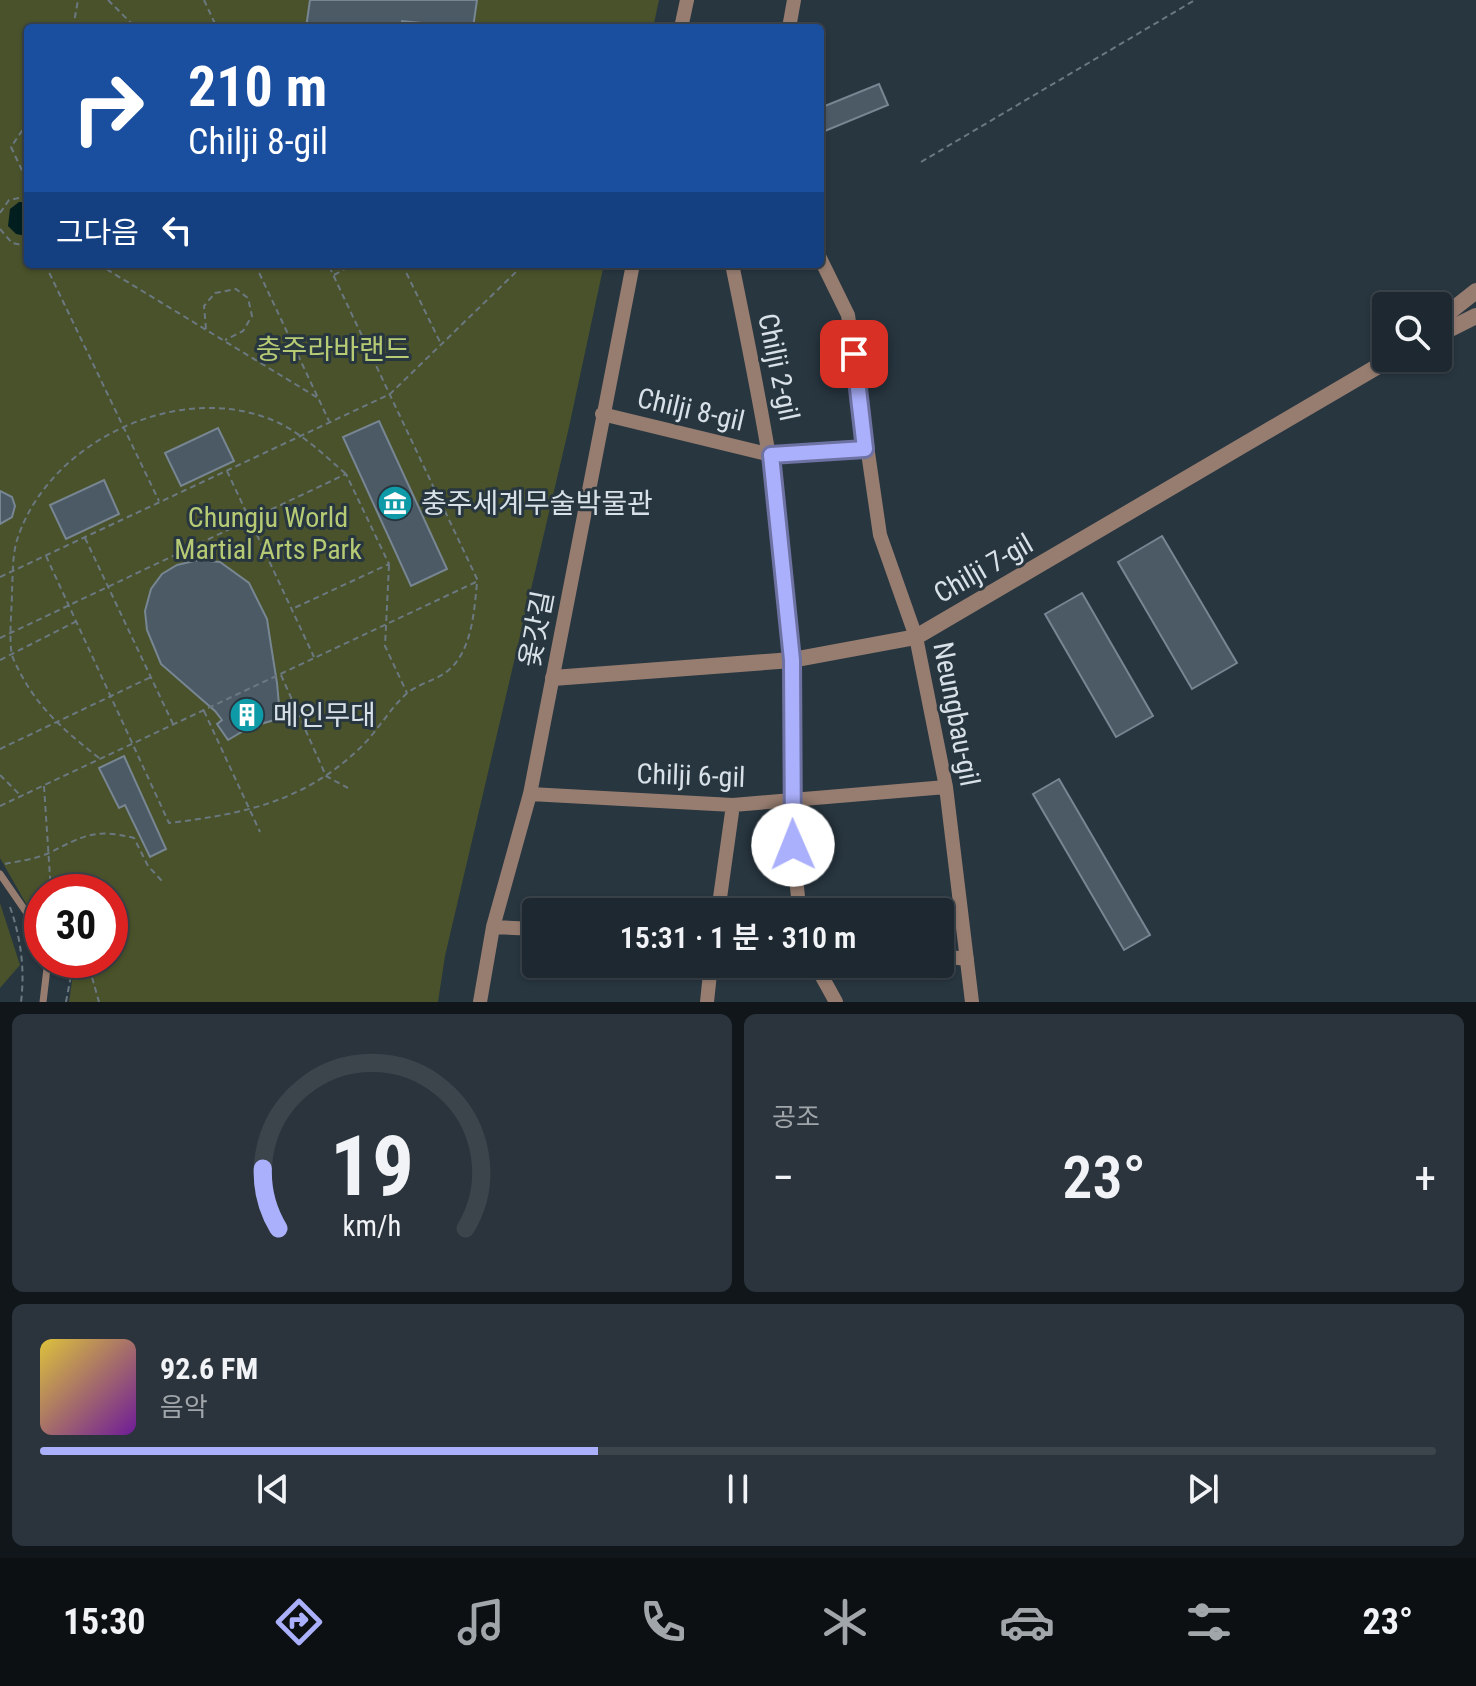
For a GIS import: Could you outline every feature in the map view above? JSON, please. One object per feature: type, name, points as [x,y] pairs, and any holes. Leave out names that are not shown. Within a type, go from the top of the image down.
[{"type":"street","points":[[682,24],[687,0]]},
{"type":"street","points":[[790,24],[794,0]]},
{"type":"street","name":"Neungbau-gil","points":[[824,266],[848,315],[865,449],[880,535],[916,637],[946,787],[972,1002]]},
{"type":"street","name":"옻갓길","points":[[480,1002],[493,927],[530,794],[632,268]]},
{"type":"street","name":"Chilji 2-gil","points":[[733,268],[771,455],[792,660],[793,866],[798,898]]},
{"type":"street","points":[[1452,310],[1476,291]]},
{"type":"street","points":[[1452,328],[1476,316]]},
{"type":"street","name":"Chilji 7-gil","points":[[553,678],[792,660],[916,637],[1372,370]]},
{"type":"street","name":"Chilji 8-gil","points":[[602,414],[771,455],[865,449]]},
{"type":"street","name":"Chilji 6-gil","points":[[530,794],[733,805],[946,787]]},
{"type":"street","points":[[720,898],[733,805]]},
{"type":"street","points":[[493,927],[522,928]]},
{"type":"street","points":[[954,958],[967,959]]},
{"type":"street","points":[[707,1002],[710,978]]},
{"type":"street","points":[[823,978],[836,1002]]},
{"type":"lane","points":[[0,874],[24,909]]},
{"type":"lane","points":[[43,1002],[46,978]]},
{"type":"path","points":[[74,24],[78,0]]},
{"type":"path","points":[[108,0],[132,24]]},
{"type":"path","points":[[204,0],[215,24]]},
{"type":"path","points":[[921,162],[1195,0]]},
{"type":"path","points":[[24,126],[11,147],[24,175]]},
{"type":"path","points":[[0,213],[9,200],[24,197]]},
{"type":"path","points":[[0,231],[12,243],[24,245]]},
{"type":"path","points":[[47,268],[160,502]]},
{"type":"path","points":[[105,268],[318,398]]},
{"type":"path","points":[[257,268],[329,421]]},
{"type":"path","points":[[46,556],[135,743],[169,823],[250,810],[300,792],[360,749],[407,693],[447,671],[460,656],[473,616],[478,581],[330,268]]},
{"type":"path","points":[[333,275],[346,268]]},
{"type":"path","points":[[404,268],[440,344]]},
{"type":"path","points":[[0,577],[390,394],[516,272]]},
{"type":"path","points":[[206,329],[204,306],[215,293],[236,289],[248,298],[252,316],[243,331],[224,341]]},
{"type":"path","points":[[100,759],[54,723],[11,655],[17,539],[34,502],[63,468],[97,442],[158,415],[200,408],[243,411],[278,422],[300,435],[346,474],[389,564],[385,646],[407,693]]},
{"type":"path","points":[[227,471],[315,658]]},
{"type":"path","points":[[0,638],[346,474]]},
{"type":"path","points":[[85,537],[173,725]]},
{"type":"path","points":[[292,609],[389,564]]},
{"type":"path","points":[[0,806],[478,581]]},
{"type":"path","points":[[0,660],[77,621]]},
{"type":"path","points":[[280,674],[326,776],[348,788]]},
{"type":"path","points":[[0,749],[151,677]]},
{"type":"path","points":[[204,710],[260,832]]},
{"type":"path","points":[[0,775],[21,796]]},
{"type":"path","points":[[44,785],[47,854],[52,874]]},
{"type":"path","points":[[0,865],[47,854],[71,839],[91,833],[117,833],[134,838],[148,866],[162,881]]},
{"type":"path","points":[[9,902],[19,939],[24,978],[21,1002]]},
{"type":"path","points":[[66,1002],[71,978]]},
{"type":"path","points":[[92,978],[99,1002]]},
{"type":"green space","name":"Chungju World Martial Arts Park","points":[[0,0],[659,0],[654,24],[24,24],[24,268],[603,268],[445,956],[438,1002],[69,1002],[72,978],[128,978],[128,874],[24,874],[24,900],[0,858]]},
{"type":"green space","points":[[0,903],[20,965],[0,988]]},
{"type":"shaded area","points":[[24,202],[24,235],[16,234],[8,226],[10,209]]},
{"type":"building","points":[[310,0],[477,0],[474,24],[402,21],[402,24],[307,24]]},
{"type":"building","points":[[879,84],[888,105],[824,131],[824,106]]},
{"type":"building","name":"충주세계무술박물관","points":[[379,421],[447,569],[411,586],[343,437]]},
{"type":"building","points":[[218,428],[234,461],[181,486],[165,453]]},
{"type":"building","points":[[104,480],[119,514],[66,539],[50,505]]},
{"type":"building","points":[[0,491],[12,497],[15,506],[12,517],[0,524]]},
{"type":"building","points":[[1162,536],[1237,663],[1192,689],[1118,562]]},
{"type":"building","points":[[198,560],[220,562],[249,583],[267,619],[277,683],[279,705],[274,706],[278,719],[250,727],[228,740],[217,724],[222,720],[215,711],[161,664],[147,630],[145,611],[151,589],[162,574],[177,565]]},
{"type":"building","points":[[1082,593],[1153,716],[1116,737],[1045,614]]},
{"type":"building","points":[[124,756],[166,849],[150,857],[125,805],[119,808],[99,768]]},
{"type":"building","points":[[1059,779],[1150,935],[1124,950],[1033,794]]},
{"type":"place","name":"충주세계무술박물관","points":[[395,503]]},
{"type":"place","name":"메인무대","points":[[247,715]]},
{"type":"route","points":[[793,845],[792,660],[771,455],[865,449],[854,354]]},
{"type":"park label","name":"충주라바랜드","points":[[333,349]]}]
